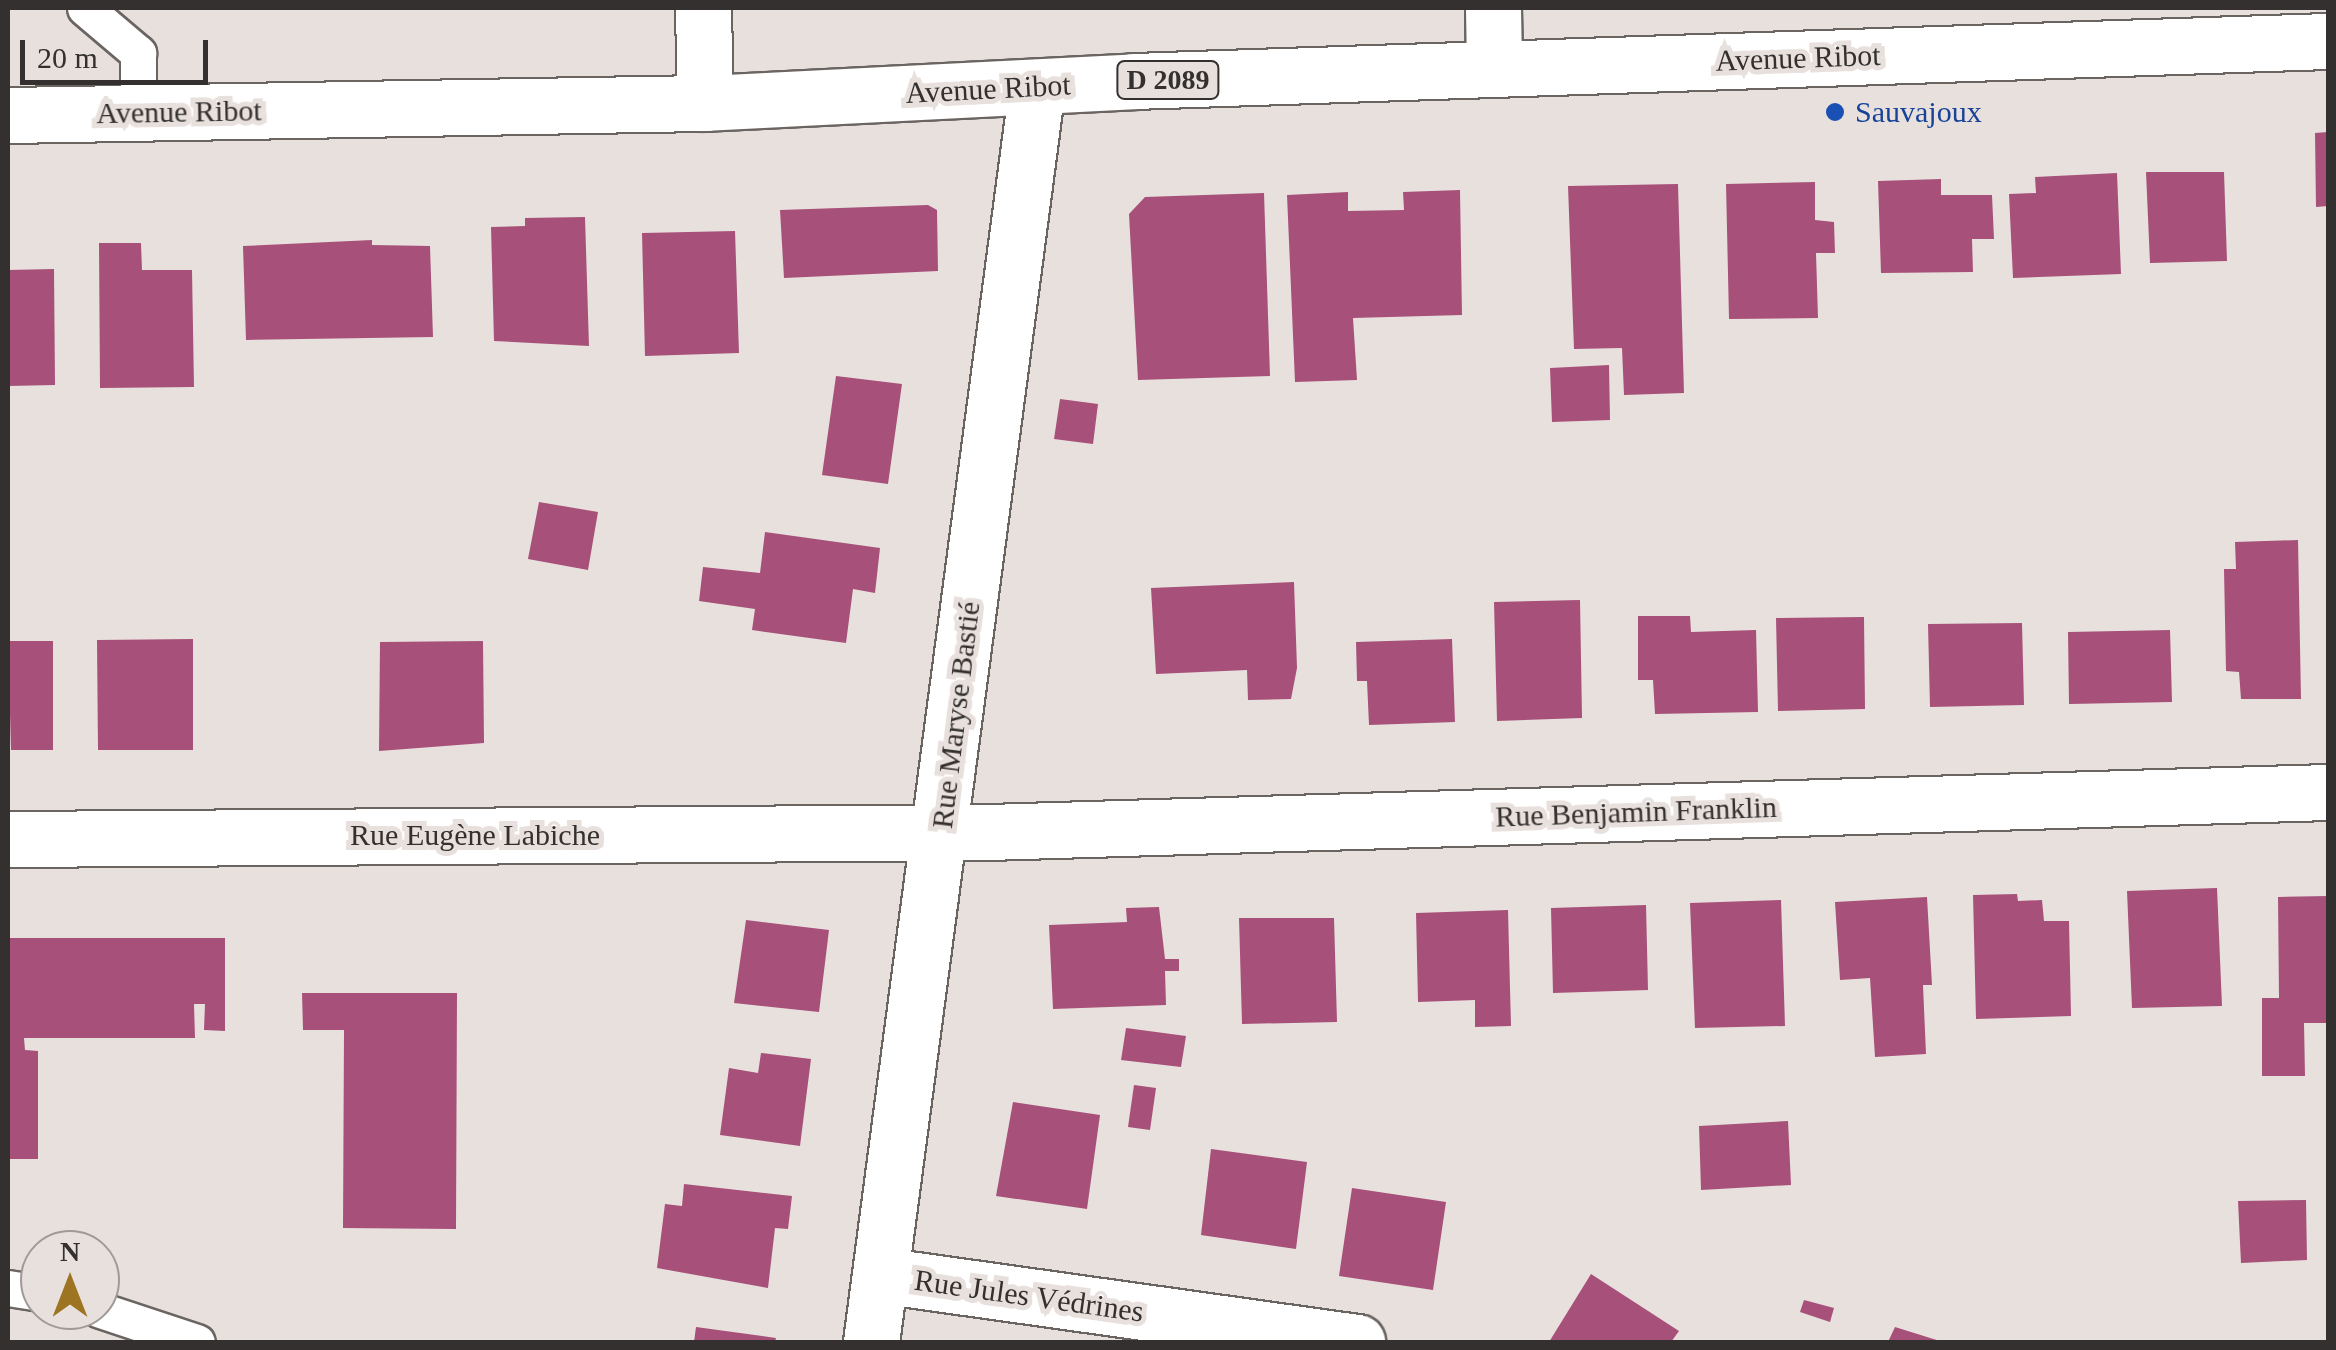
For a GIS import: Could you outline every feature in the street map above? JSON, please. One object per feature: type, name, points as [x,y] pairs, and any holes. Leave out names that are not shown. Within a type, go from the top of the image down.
[{"type":"street","points":[[703,8],[705,103]]},
{"type":"street","points":[[1493,8],[1494,68]]},
{"type":"street","name":"Avenue Ribot","points":[[8,114],[705,103],[1494,68],[2328,41]]},
{"type":"street","name":"Rue Maryse Bastié","points":[[870,1342],[943,832],[1038,87]]},
{"type":"street","name":"Rue Benjamin Franklin","points":[[943,832],[2328,792]]},
{"type":"street","name":"Rue Eugène Labiche","points":[[8,839],[943,832]]},
{"type":"street","name":"Rue Jules Védrines","points":[[880,1275],[1357,1342]]},
{"type":"lane","points":[[85,8],[138,53],[138,113]]},
{"type":"lane","points":[[120,1317],[198,1342]]},
{"type":"building","points":[[2328,132],[2328,206],[2316,207],[2315,133]]},
{"type":"building","points":[[2146,172],[2224,172],[2227,261],[2150,263]]},
{"type":"building","points":[[2117,173],[2121,274],[2013,278],[2009,194],[2036,193],[2035,177]]},
{"type":"building","points":[[1941,179],[1941,195],[1992,195],[1994,239],[1972,239],[1973,272],[1881,273],[1878,181]]},
{"type":"building","points":[[1815,182],[1815,220],[1834,222],[1835,253],[1816,253],[1818,318],[1729,319],[1726,184]]},
{"type":"building","points":[[1678,184],[1684,393],[1624,395],[1622,348],[1574,349],[1568,186]]},
{"type":"building","points":[[1460,190],[1462,315],[1353,318],[1357,380],[1295,382],[1287,195],[1348,192],[1348,211],[1404,210],[1403,192]]},
{"type":"building","points":[[1264,193],[1270,376],[1138,380],[1129,214],[1145,197]]},
{"type":"building","points":[[928,205],[937,210],[938,271],[784,278],[780,210]]},
{"type":"building","points":[[585,217],[589,346],[494,341],[491,227],[525,226],[525,218]]},
{"type":"building","points":[[735,231],[739,353],[645,356],[642,233]]},
{"type":"building","points":[[372,240],[372,245],[430,246],[433,337],[246,340],[243,246]]},
{"type":"building","points":[[99,243],[141,243],[142,270],[192,270],[194,387],[100,388]]},
{"type":"building","points":[[54,269],[55,385],[8,386],[8,270]]},
{"type":"building","points":[[1609,365],[1610,420],[1552,422],[1550,368]]},
{"type":"building","points":[[836,376],[902,384],[888,484],[822,475]]},
{"type":"building","points":[[1060,399],[1098,404],[1093,444],[1054,439]]},
{"type":"building","points":[[539,502],[598,512],[588,570],[528,559]]},
{"type":"building","points":[[765,532],[880,548],[875,593],[853,589],[846,643],[752,630],[755,609],[699,601],[703,567],[760,573]]},
{"type":"building","points":[[2298,540],[2301,699],[2241,699],[2239,672],[2226,671],[2224,569],[2236,569],[2235,542]]},
{"type":"building","points":[[1294,582],[1297,668],[1291,699],[1248,700],[1247,670],[1156,674],[1151,588]]},
{"type":"building","points":[[1580,600],[1582,718],[1497,721],[1494,602]]},
{"type":"building","points":[[1638,616],[1690,616],[1691,632],[1756,630],[1758,712],[1655,714],[1653,680],[1638,680]]},
{"type":"building","points":[[1864,617],[1865,709],[1778,711],[1776,618]]},
{"type":"building","points":[[2022,623],[2024,705],[1930,707],[1928,624]]},
{"type":"building","points":[[2170,630],[2172,702],[2069,704],[2068,632]]},
{"type":"building","points":[[193,639],[193,750],[98,750],[97,640]]},
{"type":"building","points":[[1452,639],[1455,722],[1369,725],[1367,681],[1357,681],[1356,642]]},
{"type":"building","points":[[8,641],[53,641],[53,750],[11,750]]},
{"type":"building","points":[[483,641],[484,743],[379,751],[380,642]]},
{"type":"building","points":[[2217,888],[2222,1006],[2132,1008],[2127,891]]},
{"type":"building","points":[[2017,894],[2018,901],[2042,900],[2044,921],[2069,921],[2071,1016],[1976,1019],[1973,895]]},
{"type":"building","points":[[2328,896],[2328,1023],[2304,1023],[2305,1076],[2262,1076],[2262,998],[2279,998],[2278,897]]},
{"type":"building","points":[[1927,897],[1932,985],[1923,985],[1926,1054],[1875,1057],[1870,978],[1840,980],[1835,902]]},
{"type":"building","points":[[1781,900],[1785,1026],[1695,1028],[1690,903]]},
{"type":"building","points":[[1646,905],[1648,990],[1553,993],[1551,908]]},
{"type":"building","points":[[1159,907],[1165,959],[1179,959],[1179,971],[1165,971],[1166,1005],[1053,1009],[1049,925],[1127,922],[1126,908]]},
{"type":"building","points":[[1508,910],[1511,1026],[1475,1027],[1475,1000],[1418,1002],[1416,913]]},
{"type":"building","points":[[1239,918],[1334,918],[1337,1022],[1242,1024]]},
{"type":"building","points":[[746,920],[829,930],[819,1012],[734,1003]]},
{"type":"building","points":[[8,938],[225,938],[225,1031],[204,1030],[205,1004],[194,1004],[195,1038],[24,1038],[25,1050],[38,1051],[38,1159],[8,1159]]},
{"type":"building","points":[[302,993],[457,993],[456,1229],[343,1228],[344,1030],[303,1030]]},
{"type":"building","points":[[1126,1028],[1186,1036],[1181,1067],[1121,1060]]},
{"type":"building","points":[[761,1053],[811,1059],[800,1146],[720,1135],[729,1068],[758,1073]]},
{"type":"building","points":[[1134,1085],[1156,1088],[1150,1130],[1128,1127]]},
{"type":"building","points":[[1013,1102],[1100,1115],[1087,1209],[996,1196]]},
{"type":"building","points":[[1788,1121],[1791,1185],[1701,1190],[1699,1126]]},
{"type":"building","points":[[1211,1149],[1307,1162],[1296,1249],[1201,1235]]},
{"type":"building","points":[[684,1184],[792,1196],[788,1229],[775,1228],[768,1288],[657,1268],[665,1204],[682,1206]]},
{"type":"building","points":[[1352,1188],[1446,1202],[1433,1290],[1339,1276]]},
{"type":"building","points":[[2306,1200],[2307,1260],[2241,1263],[2238,1201]]},
{"type":"building","points":[[1591,1274],[1679,1331],[1671,1342],[1549,1342]]},
{"type":"building","points":[[1804,1300],[1834,1308],[1830,1322],[1800,1312]]},
{"type":"building","points":[[696,1327],[776,1338],[775,1342],[694,1342]]},
{"type":"building","points":[[1895,1327],[1943,1342],[1888,1342]]},
{"type":"place","name":"Sauvajoux","points":[[1835,112]]}]
